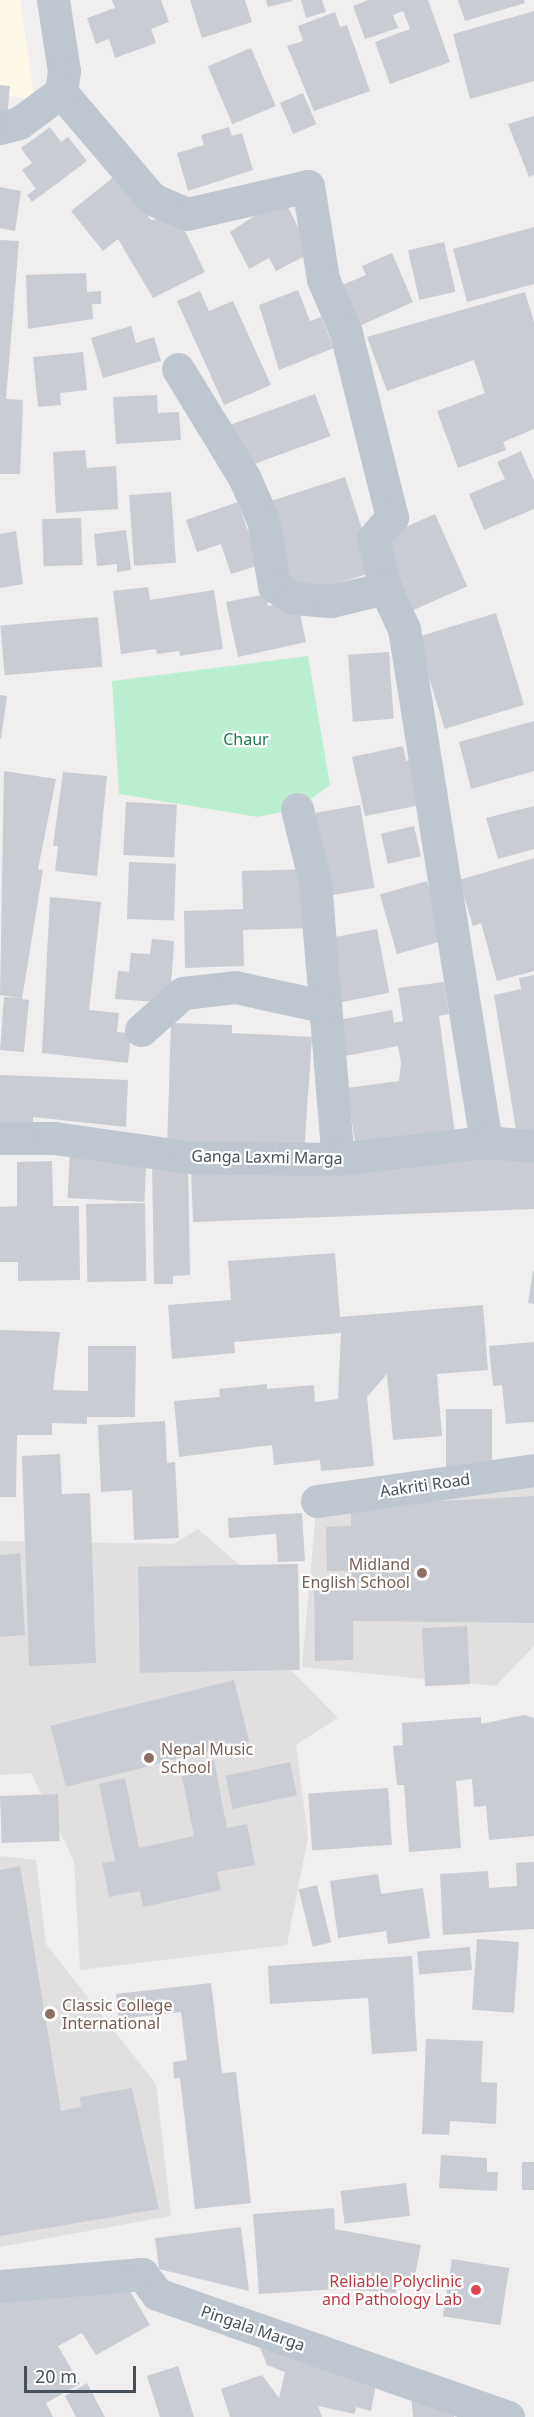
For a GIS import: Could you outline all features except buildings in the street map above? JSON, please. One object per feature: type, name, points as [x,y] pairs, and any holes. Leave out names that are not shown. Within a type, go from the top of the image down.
[{"type":"street","points":[[0,128],[19,123],[61,92],[64,70],[53,0]]},
{"type":"street","points":[[61,92],[153,199],[187,214],[308,186],[323,279],[346,333],[392,517],[373,539],[385,588],[404,629],[486,1142]]},
{"type":"street","points":[[178,369],[249,487],[263,520],[274,585],[294,598],[331,601],[385,588]]},
{"type":"street","points":[[297,809],[315,882],[322,1006],[338,1159]]},
{"type":"street","points":[[141,1030],[183,993],[235,987],[322,1006]]},
{"type":"street","name":"Ganga Laxmi Marga","points":[[0,1138],[54,1138],[188,1157],[338,1159],[486,1142],[534,1146]]},
{"type":"street","name":"Aakriti Road","points":[[317,1501],[534,1470]]},
{"type":"street","name":"Pingala Marga","points":[[0,2286],[142,2274],[157,2294],[508,2417]]},
{"type":"shaded area","points":[[0,0],[20,0],[35,101],[0,94]]},
{"type":"shaded area","name":"Midland English School","points":[[534,1470],[534,1646],[496,1686],[302,1667],[317,1501]]},
{"type":"shaded area","name":"Nepal Music School","points":[[198,1529],[298,1615],[276,1655],[338,1718],[296,1745],[308,1837],[287,1945],[80,1970],[74,1861],[31,1773],[0,1775],[0,1541],[174,1544]]},
{"type":"shaded area","name":"Classic College International","points":[[0,1856],[36,1860],[46,1944],[156,2084],[171,2216],[0,2247]]},
{"type":"green space","name":"Chaur","points":[[308,656],[330,785],[297,809],[257,817],[119,794],[112,681]]},
{"type":"place","name":"Midland English School","points":[[422,1573]]},
{"type":"place","name":"Nepal Music School","points":[[149,1758]]},
{"type":"place","name":"Classic College International","points":[[50,2014]]},
{"type":"place","name":"Reliable Polyclinic and Pathology Lab","points":[[476,2290]]}]
